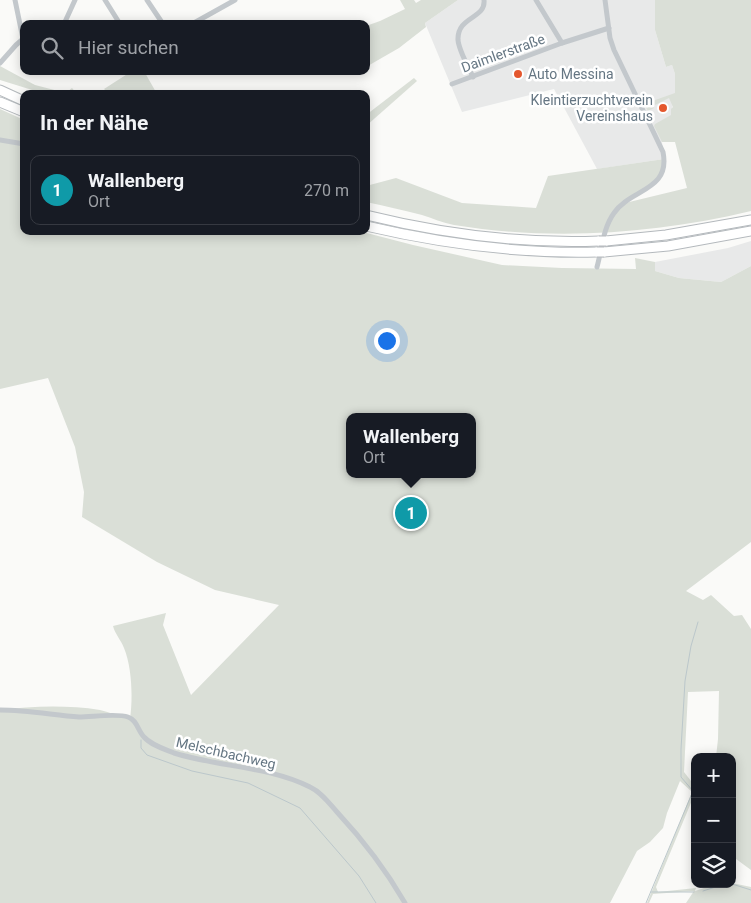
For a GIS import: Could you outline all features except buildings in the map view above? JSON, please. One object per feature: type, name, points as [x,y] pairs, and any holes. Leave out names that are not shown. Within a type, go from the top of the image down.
[{"type":"highway","points":[[0,90],[20,99]]},
{"type":"highway","points":[[0,102],[20,110]]},
{"type":"highway","points":[[370,216],[424,228],[496,239],[567,242],[603,241],[666,235],[751,220]]},
{"type":"highway","points":[[370,227],[450,243],[494,249],[539,252],[601,252],[668,246],[751,231]]},
{"type":"street","points":[[15,0],[20,24]]},
{"type":"street","points":[[66,20],[75,0]]},
{"type":"street","points":[[104,0],[117,20]]},
{"type":"street","points":[[147,0],[160,20]]},
{"type":"street","points":[[199,20],[235,0]]},
{"type":"street","points":[[473,77],[458,42],[459,31],[462,24],[481,11],[484,6],[484,0]]},
{"type":"street","points":[[536,0],[562,43]]},
{"type":"street","points":[[597,268],[607,227],[612,215],[624,202],[645,191],[658,180],[663,168],[664,159],[663,152],[614,50],[610,38],[605,0]]},
{"type":"street","name":"Daimlerstraße","points":[[452,84],[562,43],[609,28]]},
{"type":"street","points":[[0,63],[20,42]]},
{"type":"street","points":[[0,140],[20,143]]},
{"type":"street","name":"Melschbachweg","points":[[0,710],[20,710],[50,715],[81,717],[126,716],[135,721],[144,737],[165,750],[202,760],[269,773],[311,787],[323,796],[358,835],[376,858],[405,903]]},
{"type":"shaded area","points":[[400,0],[414,0],[416,3],[421,0],[458,0],[425,23],[426,27],[399,48],[370,65],[370,25],[405,9]]},
{"type":"shaded area","points":[[458,0],[655,0],[655,30],[666,67],[672,65],[675,74],[675,94],[671,115],[674,141],[662,142],[664,159],[597,169],[554,89],[462,112],[425,23]]},
{"type":"shaded area","points":[[655,0],[751,0],[751,211],[715,219],[641,230],[566,234],[528,233],[454,225],[422,215],[370,203],[370,185],[396,178],[462,203],[536,208],[548,176],[664,159],[658,180],[621,204],[687,188],[675,142],[662,142],[654,126],[671,115],[673,107],[669,98],[653,106],[654,108],[648,111],[644,104],[675,93],[675,74],[672,65],[666,67],[655,30]]},
{"type":"shaded area","points":[[0,66],[35,85],[54,90],[32,90],[0,80]]},
{"type":"shaded area","points":[[126,75],[146,75],[155,90],[105,90]]},
{"type":"shaded area","points":[[414,78],[417,81],[370,122],[370,112]]},
{"type":"shaded area","points":[[0,109],[20,118],[20,235],[370,234],[502,265],[636,269],[635,258],[655,262],[655,271],[679,278],[721,282],[751,266],[751,542],[686,591],[703,600],[711,595],[734,616],[742,615],[751,629],[751,870],[736,859],[736,753],[716,753],[719,691],[688,692],[684,772],[691,781],[691,791],[680,781],[663,828],[650,842],[637,851],[610,903],[0,903],[0,710],[37,707],[75,707],[100,710],[130,719],[132,692],[129,664],[124,648],[113,626],[166,613],[163,625],[191,695],[279,605],[215,590],[157,562],[82,517],[84,492],[75,447],[48,378],[0,389]]},
{"type":"shaded area","points":[[751,241],[751,266],[721,282],[679,278],[655,271],[655,262],[728,248]]},
{"type":"shaded area","points":[[691,794],[691,803],[656,887],[658,892],[696,888],[695,891],[704,888],[736,888],[736,884],[751,887],[751,903],[686,903],[694,891],[653,894],[649,903],[647,903]]},
{"type":"waterway","points":[[646,903],[693,791],[681,777],[681,749],[685,681],[691,646],[698,622]]},
{"type":"waterway","points":[[141,740],[141,748],[147,755],[192,771],[248,783],[300,808],[359,876],[376,903]]},
{"type":"waterway","points":[[736,885],[751,890]]},
{"type":"waterway","points":[[703,891],[712,888]]},
{"type":"waterway","points":[[651,892],[694,892]]},
{"type":"place","name":"Auto Messina","points":[[518,74]]},
{"type":"place","name":"Kleintierzuchtverein Vereinshaus","points":[[663,108]]},
{"type":"place","name":"Wallenberg","points":[[411,513]]}]
